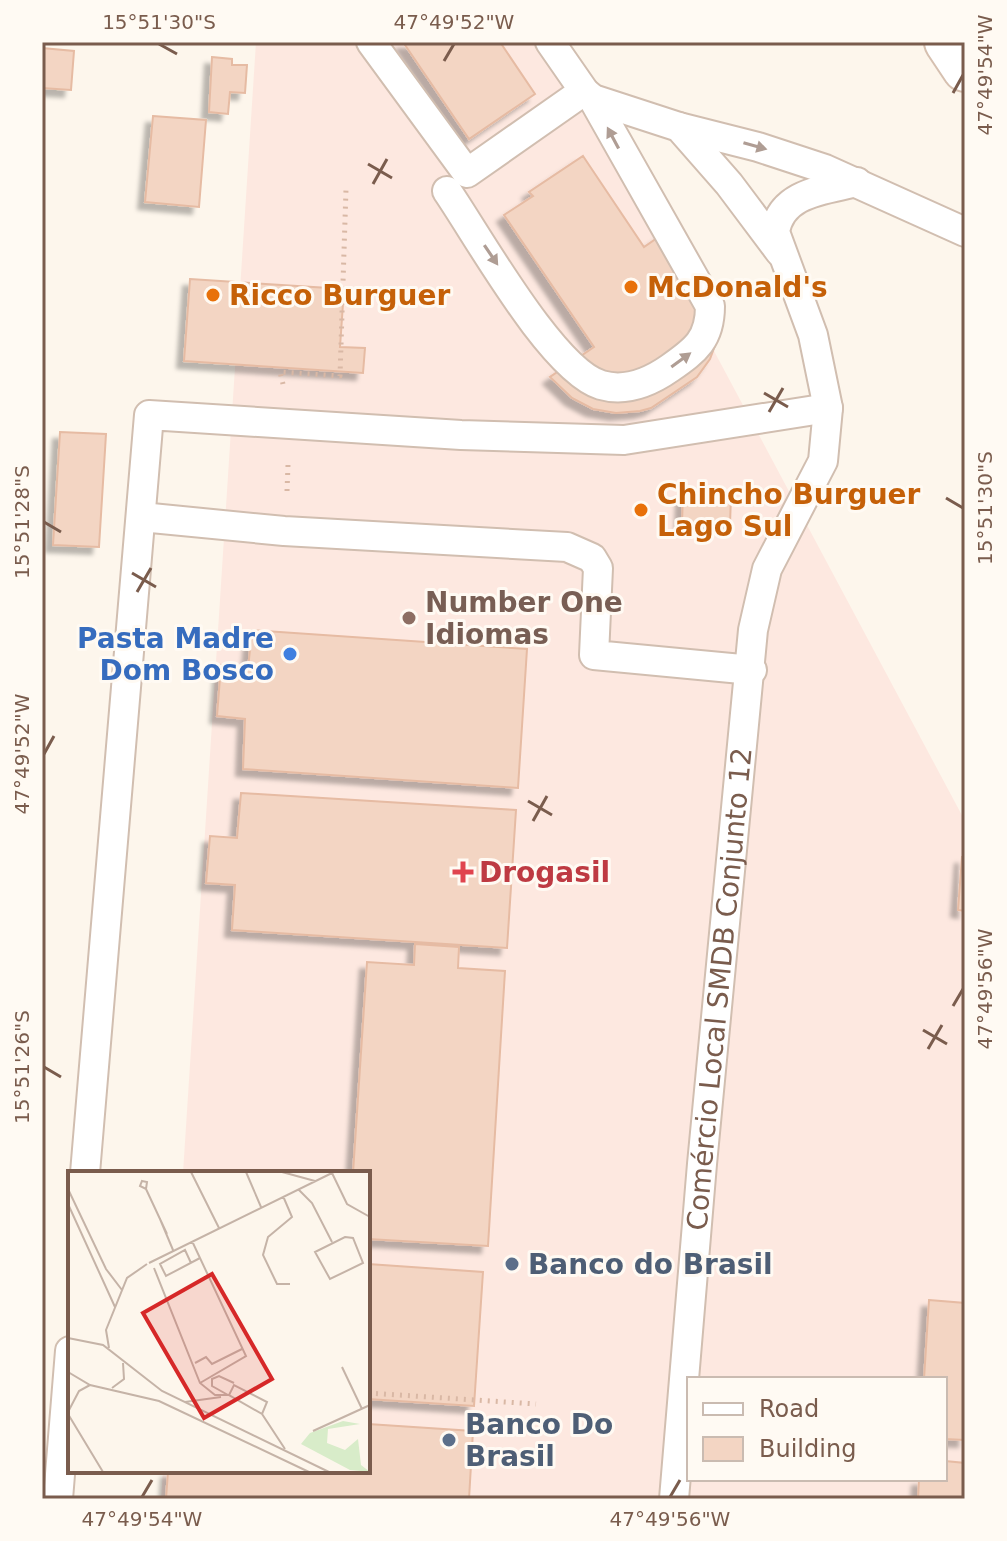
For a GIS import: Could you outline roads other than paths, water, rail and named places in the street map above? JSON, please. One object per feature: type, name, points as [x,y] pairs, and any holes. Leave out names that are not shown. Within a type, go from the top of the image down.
[{"type":"main road","points":[[947,42],[965,69]]},
{"type":"lane","points":[[371,42],[467,173],[588,95]]},
{"type":"lane","points":[[447,191],[566,364],[601,385],[625,388],[666,371],[702,344],[710,326],[710,306],[588,95],[550,42]]},
{"type":"lane","points":[[588,95],[679,127],[758,147],[857,182],[965,232]]},
{"type":"lane","points":[[679,127],[729,184],[787,262]]},
{"type":"lane","points":[[787,262],[775,232],[777,219],[787,207],[802,195],[857,182]]},
{"type":"lane","name":"Comércio Local SMDB Conjunto 12","points":[[674,1499],[702,1164],[752,670],[753,630],[767,569],[823,461],[828,408],[813,335],[787,262]]},
{"type":"lane","points":[[85,1171],[149,415],[291,425],[624,440],[828,408]]},
{"type":"lane","points":[[141,517],[284,531],[567,547],[592,558],[598,568],[594,655],[752,670]]},
{"type":"lane","points":[[58,1499],[68,1376]]},
{"type":"place","name":"McDonald's","points":[[631,287]]},
{"type":"place","name":"Ricco Burguer","points":[[213,295]]},
{"type":"place","name":"Chincho Burguer Lago Sul","points":[[641,510]]},
{"type":"place","name":"Number One Idiomas","points":[[409,618]]},
{"type":"place","name":"Pasta Madre Dom Bosco","points":[[290,654]]},
{"type":"place","name":"Drogasil","points":[[463,872]]},
{"type":"place","name":"Banco do Brasil","points":[[512,1264]]},
{"type":"place","name":"Banco Do Brasil","points":[[449,1440]]}]
